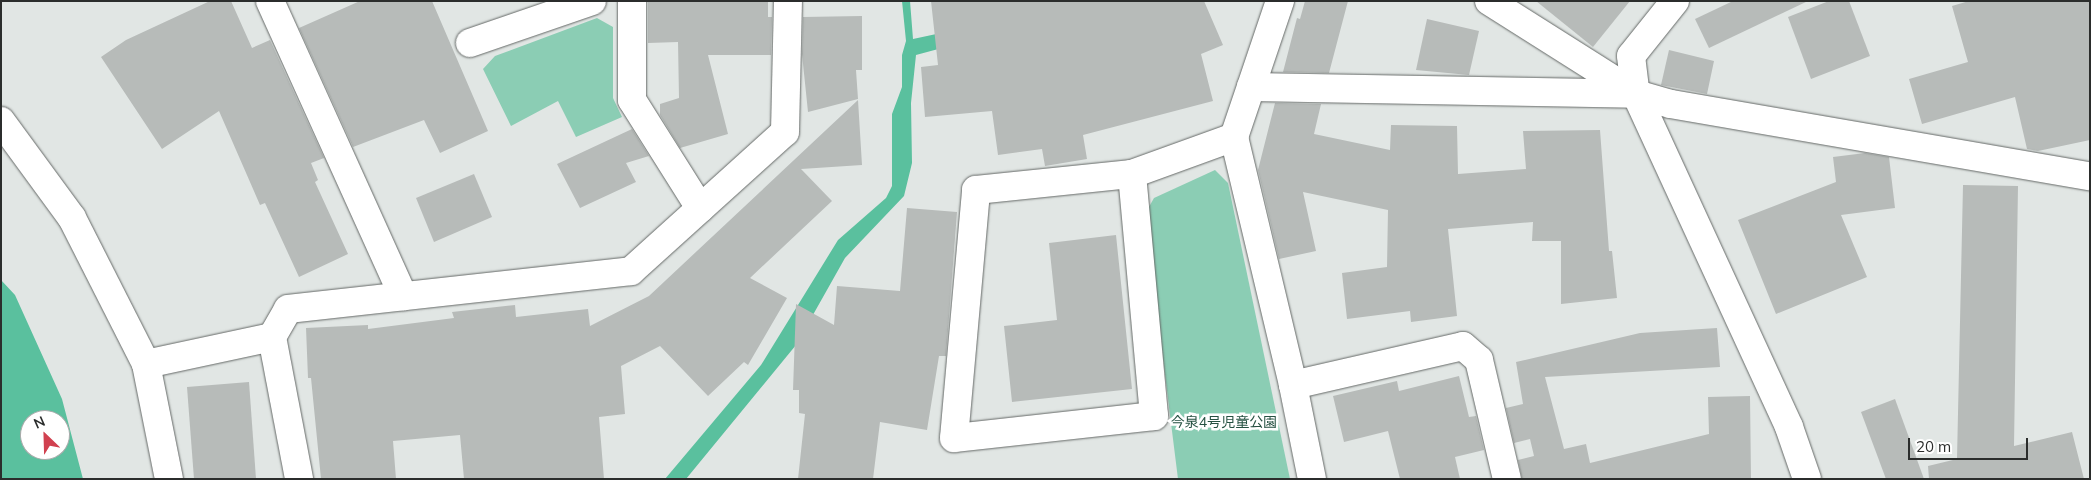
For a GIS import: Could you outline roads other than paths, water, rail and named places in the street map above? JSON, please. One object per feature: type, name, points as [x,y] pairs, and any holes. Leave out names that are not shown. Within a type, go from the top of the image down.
[{"type":"street","points":[[270,1],[403,296]]},
{"type":"street","points":[[470,43],[592,1]]},
{"type":"street","points":[[632,1],[632,100],[700,208]]},
{"type":"street","points":[[299,479],[272,337],[288,308],[631,271],[785,132],[788,1]]},
{"type":"street","points":[[1280,1],[1234,137],[1293,385],[1312,479]]},
{"type":"street","points":[[1489,1],[1636,94]]},
{"type":"street","points":[[1675,1],[1631,56],[1636,94],[1789,427],[1807,479]]},
{"type":"street","points":[[1251,87],[1636,94],[1671,104],[2090,176]]},
{"type":"street","points":[[1,121],[72,218],[146,364],[169,479]]},
{"type":"street","points":[[1132,174],[1154,416],[954,438],[976,190],[1132,174],[1234,137]]},
{"type":"street","points":[[146,364],[272,337]]},
{"type":"street","points":[[1293,385],[1463,346],[1479,360],[1507,479]]},
{"type":"park label","name":"今泉4号児童公園","points":[[1224,422]]}]
